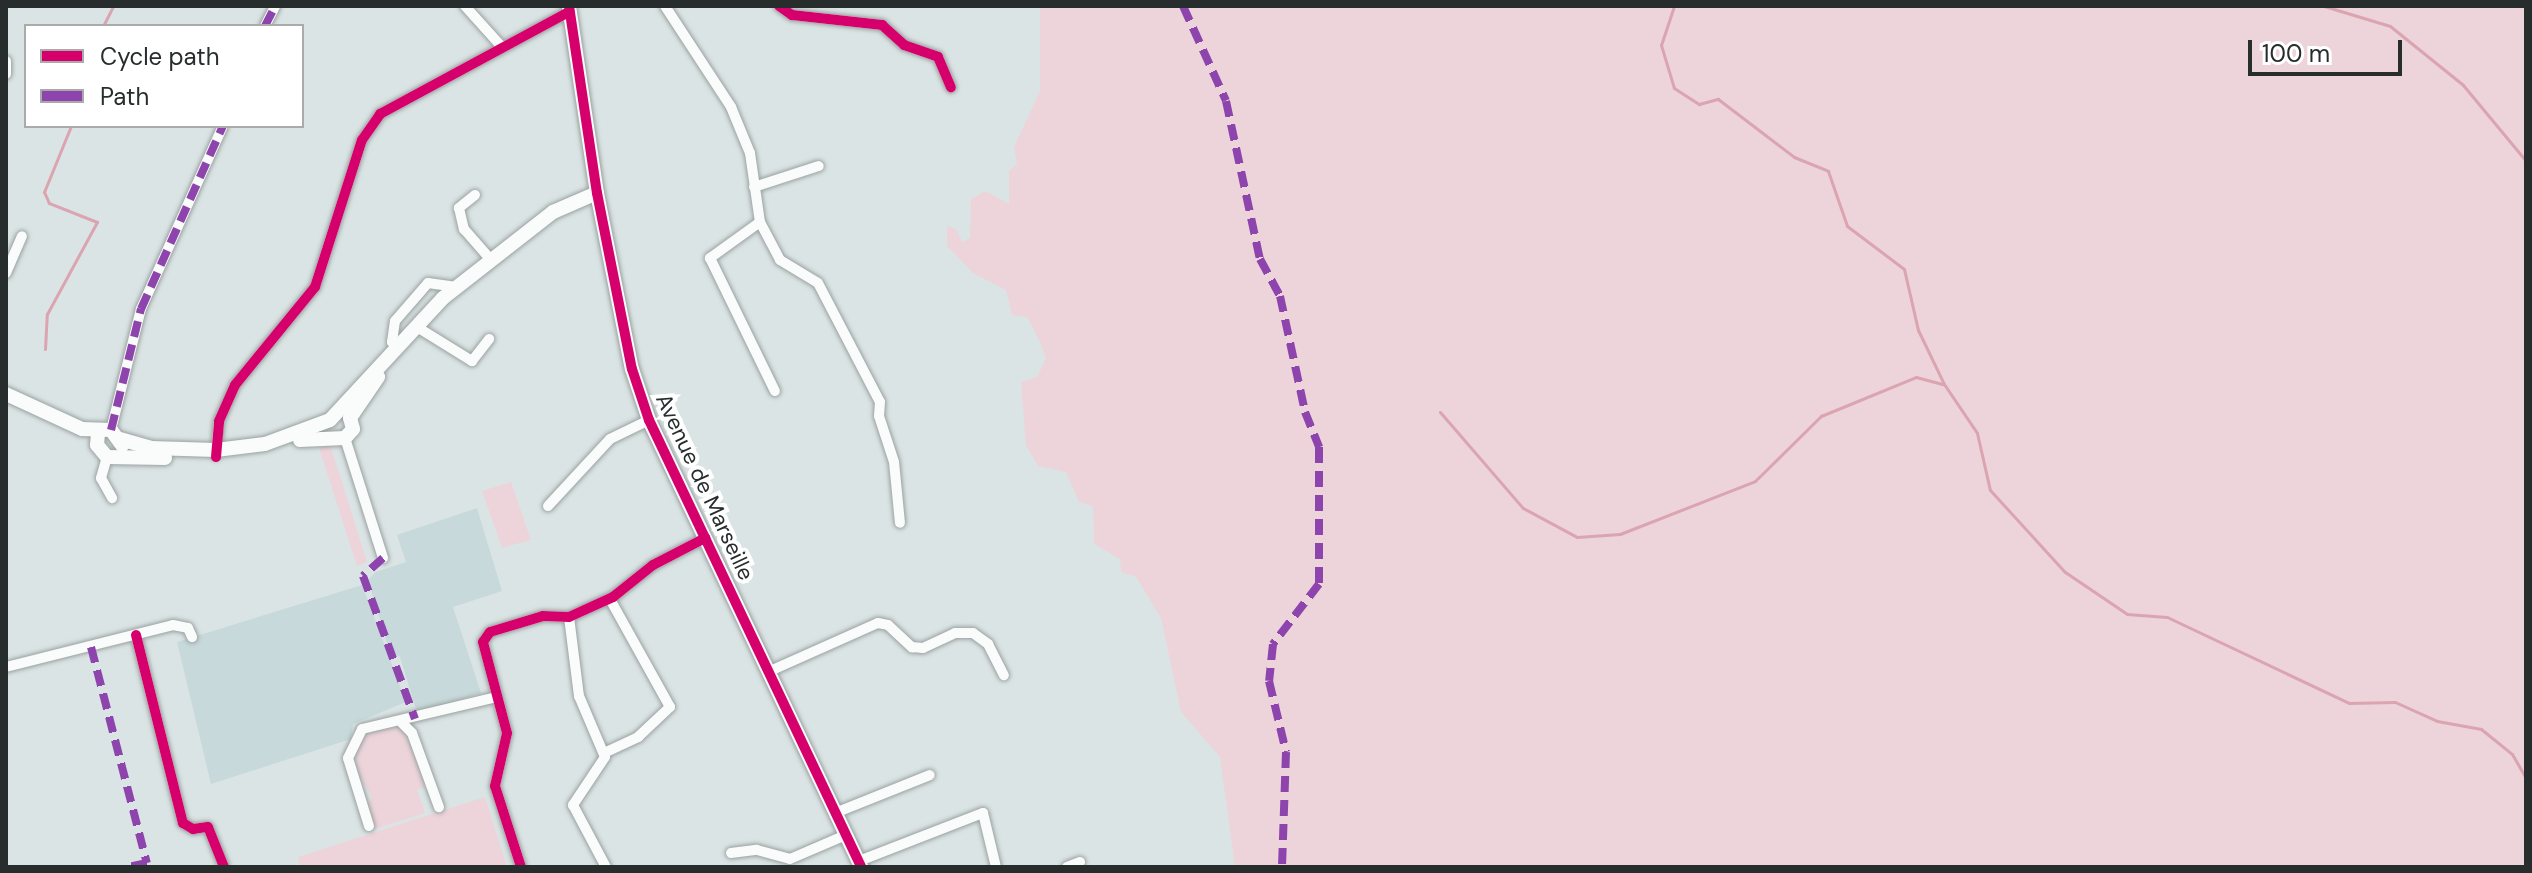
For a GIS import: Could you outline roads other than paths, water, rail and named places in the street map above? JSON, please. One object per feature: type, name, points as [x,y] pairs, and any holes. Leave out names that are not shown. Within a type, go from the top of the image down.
[{"type":"street","points":[[266,24],[275,6]]},
{"type":"street","points":[[465,6],[502,47]]},
{"type":"street","points":[[665,6],[731,107],[750,153],[760,222],[780,260],[818,283],[880,402],[879,416],[894,462],[900,523]]},
{"type":"street","points":[[779,6],[792,15],[882,25],[904,45],[938,57],[951,87]]},
{"type":"street","points":[[216,453],[219,421],[235,385],[315,287],[347,181],[371,126],[393,105],[569,9]]},
{"type":"street","name":"Avenue de Marseille","points":[[569,9],[597,193],[632,369],[649,420],[860,864]]},
{"type":"street","points":[[6,61],[6,74]]},
{"type":"street","points":[[112,498],[101,478],[141,309],[222,128]]},
{"type":"street","points":[[754,187],[819,166]]},
{"type":"street","points":[[216,453],[265,444],[340,417],[398,347],[457,287],[564,205],[597,193]]},
{"type":"street","points":[[475,195],[459,208],[464,229],[491,260]]},
{"type":"street","points":[[760,222],[710,258],[775,391]]},
{"type":"street","points":[[6,273],[22,236]]},
{"type":"street","points":[[398,347],[392,342],[395,321],[428,283],[457,287]]},
{"type":"street","points":[[417,327],[472,361],[489,339]]},
{"type":"street","points":[[6,394],[109,443]]},
{"type":"street","points":[[6,403],[109,443],[216,453],[338,437],[353,429],[340,417]]},
{"type":"street","points":[[340,417],[338,437],[383,558]]},
{"type":"street","points":[[548,506],[610,439],[649,420]]},
{"type":"street","points":[[521,867],[495,786],[507,748],[483,657],[483,642],[490,632],[543,616],[569,617],[610,599],[653,565],[705,538]]},
{"type":"street","points":[[604,753],[638,737],[670,707],[610,599]]},
{"type":"street","points":[[569,617],[579,696],[604,753],[602,766],[573,805],[606,867]]},
{"type":"street","points":[[770,671],[878,623],[888,625],[912,647],[932,645],[955,633],[973,633],[988,644],[1004,675]]},
{"type":"street","points":[[6,667],[181,625],[192,637]]},
{"type":"street","points":[[136,635],[183,823],[193,829],[208,827],[224,867]]},
{"type":"street","points":[[402,723],[496,697]]},
{"type":"street","points":[[369,826],[348,758],[362,729],[391,720],[402,723],[412,733],[439,807]]},
{"type":"street","points":[[835,813],[930,775]]},
{"type":"street","points":[[860,864],[983,813],[996,867]]},
{"type":"street","points":[[731,853],[757,850],[790,859],[846,835]]},
{"type":"street","points":[[1067,867],[1080,862]]},
{"type":"waterway","points":[[104,24],[113,6]]},
{"type":"waterway","points":[[1674,6],[1661,45],[1674,88],[1699,104],[1718,99],[1794,157],[1828,171],[1847,226],[1904,269],[1918,330],[1944,384],[1977,433],[1990,490],[2065,572],[2127,614],[2167,617],[2349,703],[2395,702],[2437,721],[2481,729],[2512,754],[2526,778]]},
{"type":"waterway","points":[[2324,6],[2390,26],[2463,85],[2526,161]]},
{"type":"waterway","points":[[45,349],[47,314],[97,222],[49,203],[44,192],[70,128]]},
{"type":"waterway","points":[[1440,412],[1523,508],[1577,537],[1620,534],[1755,481],[1821,416],[1916,377],[1943,384]]}]
